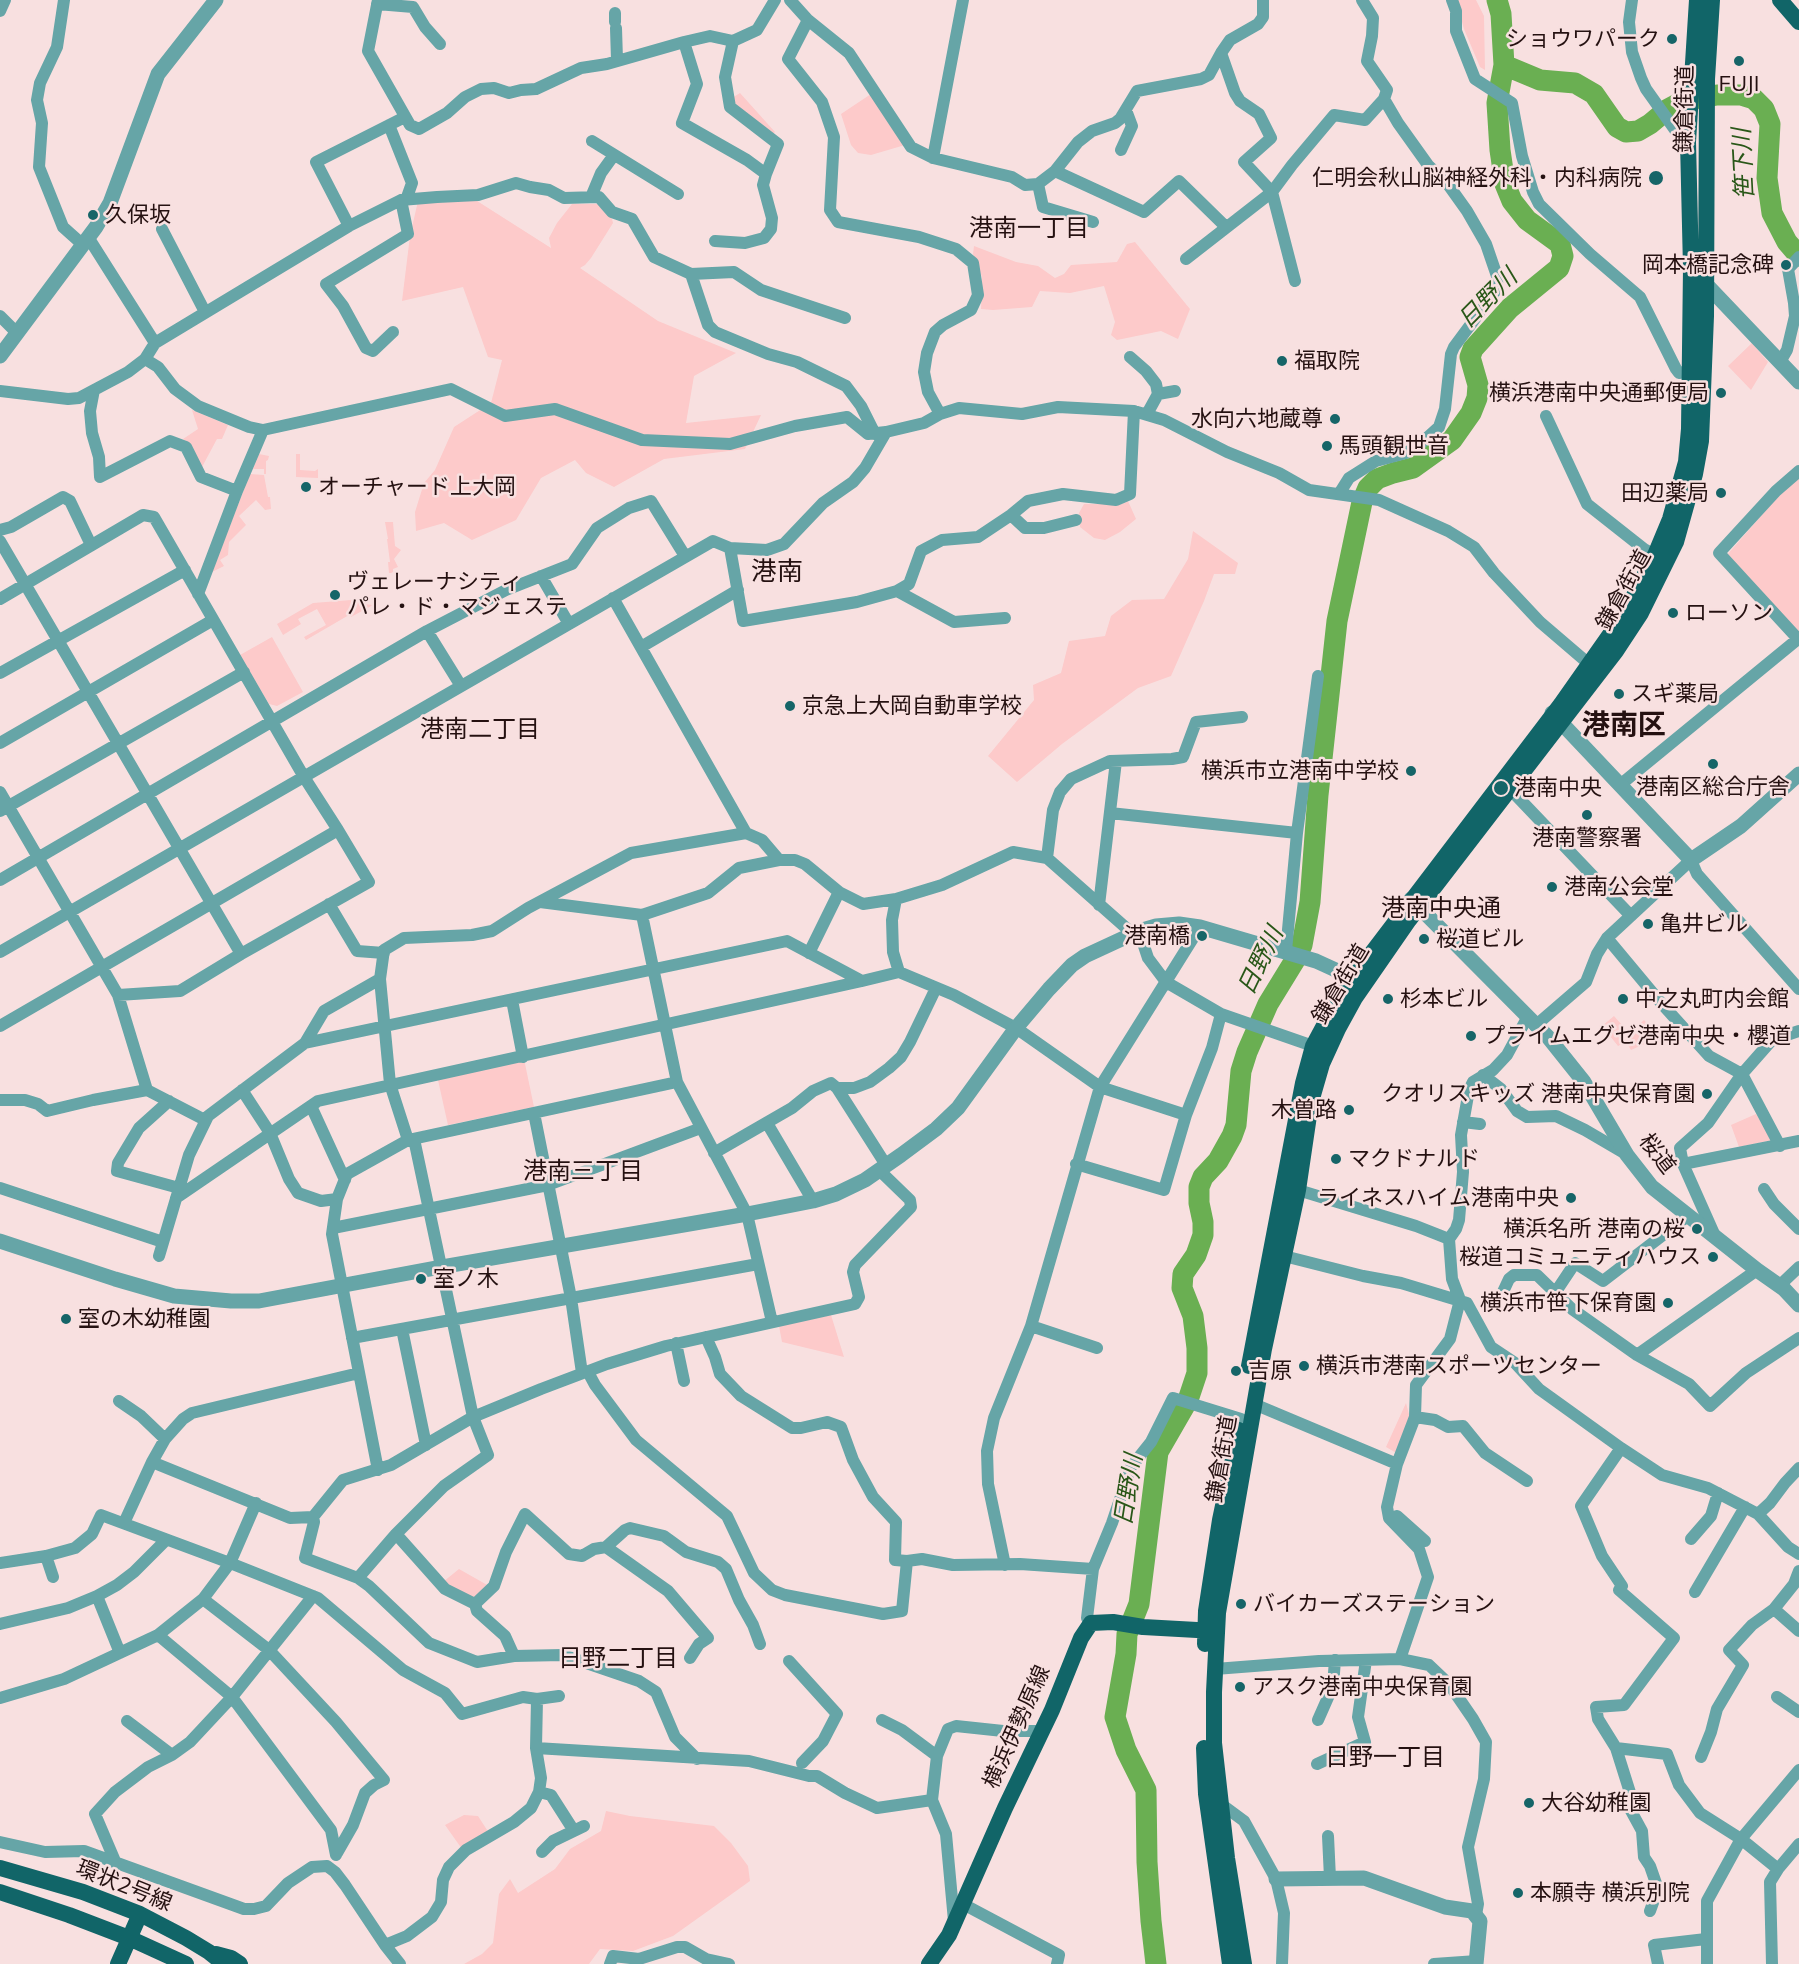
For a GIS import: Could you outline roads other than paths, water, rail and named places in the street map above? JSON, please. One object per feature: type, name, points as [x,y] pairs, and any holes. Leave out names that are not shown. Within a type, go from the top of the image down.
[{"type":"main road","name":"鎌倉街道","points":[[1230,1964],[1206,1794],[1203,1692],[1211,1631],[1218,1612],[1264,1349],[1298,1190],[1311,1102],[1322,1064],[1358,980],[1415,902],[1641,613],[1676,542],[1695,474],[1701,441],[1706,316],[1707,116],[1699,81],[1697,0]]},
{"type":"main road","name":"鎌倉街道","points":[[1415,902],[1510,789],[1589,664],[1625,613],[1655,555],[1670,519],[1686,462],[1689,429],[1691,268],[1688,142],[1712,0]]},
{"type":"main road","points":[[1780,0],[1799,22]]},
{"type":"main road","name":"鎌倉街道","points":[[1244,1964],[1227,1858],[1214,1743],[1215,1669],[1211,1631],[1206,1611],[1220,1520],[1301,1095],[1313,1046],[1341,992],[1358,980]]},
{"type":"main road","points":[[1091,1623],[1113,1622],[1143,1627],[1211,1631]]},
{"type":"main road","name":"横浜伊勢原線","points":[[929,1964],[949,1935],[1042,1731],[1081,1638],[1091,1623]]},
{"type":"main road","name":"環状2号線","points":[[0,1868],[83,1892],[140,1914],[209,1952],[224,1964]]},
{"type":"main road","name":"環状2号線","points":[[0,1892],[129,1938],[186,1964]]},
{"type":"main road","points":[[118,1964],[140,1914]]},
{"type":"main road","points":[[209,1952],[231,1958],[240,1964]]},
{"type":"street","points":[[0,11],[5,0]]},
{"type":"street","points":[[64,0],[57,47],[40,83],[37,100],[42,123],[39,167],[63,228],[85,240],[155,343]]},
{"type":"street","points":[[0,356],[96,227],[110,203],[158,74],[216,0]]},
{"type":"street","points":[[440,44],[425,27],[413,7],[377,2],[368,51],[410,125],[418,129],[447,113],[465,97],[481,89],[494,88],[509,93],[536,89],[581,68],[684,42],[710,36],[733,41],[758,30],[775,0]]},
{"type":"street","points":[[790,0],[808,20],[849,53],[911,147],[933,158],[1012,177],[1025,184],[1038,184],[1055,171],[1078,142],[1092,131],[1115,123],[1137,91],[1201,80],[1209,75],[1230,40],[1258,24],[1263,17],[1263,0]]},
{"type":"street","points":[[933,158],[963,0]]},
{"type":"street","points":[[1186,259],[1272,192],[1334,115],[1365,120],[1384,99],[1387,90],[1367,61],[1372,36],[1372,18],[1362,0]]},
{"type":"street","points":[[1452,0],[1456,11],[1456,31],[1475,79],[1512,104],[1522,156],[1539,204],[1568,234],[1640,297],[1676,369],[1679,373],[1690,371]]},
{"type":"street","points":[[1632,0],[1629,22],[1632,52],[1646,89],[1678,134],[1688,142]]},
{"type":"street","points":[[808,20],[788,59],[822,102],[834,137],[830,210],[838,222],[919,237],[956,249],[973,263],[978,295],[971,310],[943,325],[935,332],[927,353],[924,372],[928,392],[940,414]]},
{"type":"street","points":[[615,21],[617,60]]},
{"type":"street","points":[[715,241],[745,243],[764,238],[771,229],[772,218],[763,185],[778,144],[730,107],[725,77],[733,41]]},
{"type":"street","points":[[684,42],[698,84],[682,123],[747,160],[766,174]]},
{"type":"street","points":[[1221,53],[1235,93],[1240,100],[1259,114],[1271,138],[1244,162],[1272,192],[1295,280]]},
{"type":"street","points":[[1343,495],[1349,478],[1376,461],[1406,453],[1418,446],[1439,427],[1445,409],[1451,354],[1494,293],[1498,279],[1486,243],[1467,211],[1447,183],[1428,165],[1384,99]]},
{"type":"street","points":[[1120,150],[1132,126],[1126,110]]},
{"type":"street","points":[[349,226],[316,162],[405,117]]},
{"type":"street","points":[[389,125],[412,183],[404,200],[408,234],[326,284],[343,306],[366,348],[374,351],[393,332]]},
{"type":"street","points":[[592,141],[678,194]]},
{"type":"street","points":[[591,197],[601,173],[614,154]]},
{"type":"street","points":[[1055,171],[1144,212],[1179,181],[1226,227]]},
{"type":"street","points":[[0,391],[68,399],[79,398],[128,372],[145,358],[155,343],[349,226],[404,200],[477,195],[516,183],[549,190],[564,198],[599,197],[612,212],[632,219],[654,257],[691,274],[734,272],[761,290],[844,318]]},
{"type":"street","points":[[1038,184],[1043,207],[1093,222]]},
{"type":"street","points":[[162,229],[206,312]]},
{"type":"street","points":[[1780,362],[1787,350],[1795,316],[1788,275],[1788,269],[1795,261]]},
{"type":"street","points":[[1691,268],[1799,382]]},
{"type":"street","points":[[691,274],[708,325],[715,332],[768,354],[797,362],[846,386],[881,433]]},
{"type":"street","points":[[0,316],[17,333]]},
{"type":"street","points":[[1130,357],[1146,371],[1156,384],[1158,394],[1147,414]]},
{"type":"street","points":[[145,358],[158,367],[175,389],[198,406],[249,427],[263,430],[451,389],[505,416],[555,409],[642,440],[730,444],[795,426],[848,417],[868,434],[881,433],[924,423],[958,408],[1022,414],[1058,407],[1134,411],[1164,420],[1227,452],[1279,473],[1309,490],[1379,500],[1448,531],[1474,547],[1494,573],[1532,614],[1589,664]]},
{"type":"street","points":[[94,390],[90,411],[92,433],[99,457],[100,477],[170,441],[186,447],[201,477],[237,491]]},
{"type":"street","points":[[1158,394],[1175,391]]},
{"type":"street","points":[[729,548],[743,621],[857,602],[897,591],[909,584],[921,551],[942,540],[978,537],[1028,501],[1063,494],[1116,500],[1130,494],[1134,411]]},
{"type":"street","points":[[1546,416],[1587,504],[1655,555]]},
{"type":"street","points":[[198,594],[263,430]]},
{"type":"street","points":[[0,952],[713,541],[729,548],[767,550],[784,544],[823,503],[853,482],[865,468],[881,433]]},
{"type":"street","points":[[1620,785],[1798,639],[1719,553],[1776,491],[1799,471]]},
{"type":"street","points":[[0,530],[11,527],[63,497],[70,501],[91,545]]},
{"type":"street","points":[[0,880],[427,631],[506,590],[572,564],[597,528],[629,508],[651,501],[685,556]]},
{"type":"street","points":[[0,599],[143,515],[154,517],[304,777],[369,882],[180,991],[118,995]]},
{"type":"street","points":[[1011,515],[1025,528],[1044,528],[1076,520]]},
{"type":"street","points":[[0,541],[241,954]]},
{"type":"street","points":[[0,673],[185,570]]},
{"type":"street","points":[[541,576],[569,624]]},
{"type":"street","points":[[640,647],[738,590]]},
{"type":"street","points":[[897,591],[954,622],[1005,618]]},
{"type":"street","points":[[613,598],[746,833]]},
{"type":"street","points":[[0,743],[213,620]]},
{"type":"street","points":[[427,631],[460,686]]},
{"type":"street","points":[[4,809],[244,672]]},
{"type":"street","points":[[1288,951],[1297,833],[1318,676]]},
{"type":"street","points":[[1047,858],[1053,810],[1060,792],[1071,779],[1110,761],[1172,759],[1183,756],[1196,722],[1242,717]]},
{"type":"street","points":[[1557,718],[1690,860],[1697,874],[1799,989]]},
{"type":"street","points":[[1099,905],[1116,761]]},
{"type":"street","points":[[1400,1659],[1428,1577],[1419,1549],[1389,1518],[1387,1508],[1397,1464],[1415,1417],[1416,1384],[1450,1340],[1460,1300],[1452,1279],[1449,1239],[1459,1220],[1463,1172],[1461,1135],[1469,1090],[1473,1082],[1493,1070],[1507,1055],[1531,1022],[1586,982],[1597,954],[1607,938],[1690,860],[1741,826],[1799,774]]},
{"type":"street","points":[[1510,789],[1631,916]]},
{"type":"street","points":[[0,792],[4,809],[38,858],[118,995],[147,1089]]},
{"type":"street","points":[[1110,813],[1297,833]]},
{"type":"street","points":[[0,1026],[338,830]]},
{"type":"street","points":[[358,1578],[396,1534],[444,1486],[488,1455],[472,1417],[429,1209],[411,1139],[390,1084],[380,979],[384,950],[404,938],[472,935],[492,931],[528,908],[631,853],[746,833],[762,840],[779,860]]},
{"type":"street","points":[[540,902],[642,915],[708,893],[739,868],[779,860],[795,860],[805,864],[839,892],[863,904],[896,899],[942,885],[1013,852],[1047,858],[1099,905],[1136,933],[1148,958],[1166,982],[1221,1014],[1313,1046]]},
{"type":"street","points":[[810,953],[839,892]]},
{"type":"street","points":[[896,899],[892,920],[893,952],[899,972]]},
{"type":"street","name":"桜道","points":[[1415,902],[1548,1037],[1584,1082],[1627,1155],[1652,1187],[1779,1286],[1799,1305]]},
{"type":"street","points":[[329,904],[357,951],[384,953]]},
{"type":"street","points":[[642,915],[677,1082],[747,1214],[772,1322]]},
{"type":"street","points":[[0,1241],[174,1296],[259,1301],[747,1214],[836,1194],[865,1180],[936,1130],[958,1108],[1016,1028],[1072,966],[1085,956],[1136,933],[1156,926],[1179,924],[1200,927],[1310,958],[1358,980]]},
{"type":"street","points":[[1005,1564],[988,1484],[987,1452],[994,1418],[1031,1326],[1100,1087],[1200,927]]},
{"type":"street","points":[[1607,938],[1708,1056],[1742,1074],[1780,1146]]},
{"type":"street","points":[[305,1043],[788,941],[862,981]]},
{"type":"street","points":[[177,1193],[318,1101],[899,972],[954,995],[1016,1028],[1100,1087],[1186,1115]]},
{"type":"street","points":[[159,1256],[189,1155],[208,1116],[305,1043],[324,1011],[380,979]]},
{"type":"street","points":[[837,1088],[854,1088],[870,1082],[901,1057],[936,988]]},
{"type":"street","points":[[512,1000],[523,1057]]},
{"type":"street","points":[[1076,1164],[1164,1190],[1186,1115],[1212,1048],[1221,1014]]},
{"type":"street","points":[[1716,1238],[1683,1164],[1680,1148],[1708,1123],[1742,1074],[1772,1040],[1799,1031]]},
{"type":"street","points":[[1483,1075],[1501,1089],[1516,1111],[1527,1116],[1556,1116],[1627,1155]]},
{"type":"street","points":[[378,1470],[332,1234],[337,1199],[347,1174],[411,1139],[677,1082]]},
{"type":"street","points":[[152,1462],[290,1518],[313,1516],[343,1480],[378,1470],[472,1417],[585,1372],[676,1343],[855,1304],[859,1298],[853,1272],[855,1265],[911,1207],[910,1200],[882,1168],[837,1088],[831,1083],[813,1091],[792,1108],[714,1153]]},
{"type":"street","points":[[0,1100],[25,1100],[38,1104],[46,1111],[147,1089],[205,1120]]},
{"type":"street","points":[[242,1090],[270,1133],[298,1193],[321,1201],[337,1199]]},
{"type":"street","points":[[169,1101],[139,1128],[118,1163],[117,1171],[177,1193]]},
{"type":"street","points":[[311,1106],[345,1180]]},
{"type":"street","points":[[534,1113],[585,1372],[636,1440],[727,1516],[754,1573],[772,1590],[784,1595],[883,1614],[902,1611],[908,1561]]},
{"type":"street","points":[[1463,1122],[1480,1124]]},
{"type":"street","points":[[767,1123],[813,1201]]},
{"type":"street","points":[[333,1228],[548,1185],[701,1128]]},
{"type":"street","points":[[1683,1164],[1799,1141]]},
{"type":"street","points":[[0,1188],[163,1242]]},
{"type":"street","points":[[1764,1189],[1774,1204],[1799,1229]]},
{"type":"street","points":[[1298,1190],[1416,1226],[1449,1239]]},
{"type":"street","points":[[1555,1293],[1575,1263],[1603,1281],[1689,1215]]},
{"type":"street","points":[[1284,1256],[1401,1283],[1467,1303],[1491,1347],[1515,1363],[1539,1389],[1662,1475],[1708,1488],[1758,1514],[1788,1547],[1799,1554]]},
{"type":"street","points":[[352,1338],[758,1264]]},
{"type":"street","points":[[1779,1286],[1799,1267]]},
{"type":"street","points":[[1637,1355],[1756,1270]]},
{"type":"street","points":[[1502,1294],[1509,1279],[1514,1275],[1537,1275],[1572,1310],[1637,1355],[1689,1384],[1710,1406],[1746,1373],[1799,1338]]},
{"type":"street","points":[[1031,1326],[1097,1348]]},
{"type":"street","points":[[402,1329],[426,1445]]},
{"type":"street","points":[[706,1337],[720,1374],[741,1396],[792,1428],[826,1422],[841,1427],[853,1460],[873,1497],[896,1522],[895,1560],[922,1559],[953,1565],[1020,1564],[1093,1569]]},
{"type":"street","points":[[676,1343],[684,1381]]},
{"type":"street","points":[[124,1523],[165,1439],[178,1423],[192,1413],[359,1373]]},
{"type":"street","points":[[1091,1623],[1087,1618],[1093,1569],[1131,1467],[1151,1442],[1173,1398],[1240,1419]]},
{"type":"street","points":[[119,1401],[141,1416],[165,1439]]},
{"type":"street","points":[[1254,1404],[1397,1464]]},
{"type":"street","points":[[1415,1417],[1435,1420],[1448,1427],[1463,1426],[1485,1453],[1527,1482]]},
{"type":"street","points":[[1621,1448],[1581,1506],[1602,1556],[1622,1586],[1619,1590],[1674,1638],[1624,1705],[1596,1707],[1598,1719],[1616,1748],[1633,1802],[1630,1809],[1642,1832],[1644,1857],[1650,1866],[1658,1889],[1650,1911]]},
{"type":"street","points":[[1758,1514],[1799,1468]]},
{"type":"street","points":[[1691,1539],[1711,1516],[1718,1493]]},
{"type":"street","points":[[0,1698],[64,1679],[158,1635],[203,1599],[230,1563],[256,1503]]},
{"type":"street","points":[[1695,1592],[1745,1507]]},
{"type":"street","points":[[1387,1508],[1425,1541]]},
{"type":"street","points":[[475,1604],[494,1586],[506,1552],[525,1514],[569,1554],[582,1556],[594,1549],[606,1547],[630,1528],[664,1536],[686,1552],[718,1562],[726,1569],[760,1644]]},
{"type":"street","points":[[0,1563],[46,1556],[75,1548],[92,1533],[101,1515],[318,1598],[403,1670],[445,1693],[462,1714],[522,1697],[537,1699],[559,1696]]},
{"type":"street","points":[[313,1516],[314,1522],[305,1558],[358,1578],[429,1643],[477,1662],[514,1656],[563,1655],[639,1681],[656,1692],[675,1737],[697,1759]]},
{"type":"street","points":[[396,1534],[445,1589],[475,1604],[477,1611],[505,1636],[514,1656]]},
{"type":"street","points":[[0,1624],[68,1608],[97,1596],[134,1572],[166,1540]]},
{"type":"street","points":[[606,1547],[668,1591],[708,1638],[699,1644],[690,1658]]},
{"type":"street","points":[[46,1556],[53,1577]]},
{"type":"street","points":[[1701,1757],[1717,1709],[1743,1665],[1729,1650],[1752,1625],[1774,1609],[1794,1584],[1799,1571]]},
{"type":"street","points":[[97,1596],[120,1653]]},
{"type":"street","points":[[115,1861],[95,1814],[124,1785],[148,1767],[172,1755],[190,1742],[231,1697],[313,1596]]},
{"type":"street","points":[[203,1599],[269,1650],[336,1722],[384,1780],[365,1793],[353,1825],[337,1853]]},
{"type":"street","points":[[1774,1609],[1799,1631]]},
{"type":"street","points":[[158,1635],[231,1697],[331,1830],[337,1853],[335,1872]]},
{"type":"street","points":[[1215,1669],[1335,1660],[1400,1659],[1429,1665],[1442,1677],[1473,1719],[1486,1742],[1485,1779],[1468,1847],[1478,1904],[1476,1915]]},
{"type":"street","points":[[1318,1720],[1333,1686],[1335,1660]]},
{"type":"street","points":[[1317,1764],[1365,1742],[1358,1717],[1366,1660]]},
{"type":"street","points":[[789,1661],[837,1714],[823,1741],[802,1762]]},
{"type":"street","points":[[1777,1697],[1799,1712]]},
{"type":"street","points":[[385,1946],[407,1936],[432,1917],[441,1902],[443,1880],[449,1867],[466,1850],[514,1822],[531,1808],[539,1792],[541,1778],[536,1748],[537,1699]]},
{"type":"street","points":[[882,1720],[902,1730],[937,1756]]},
{"type":"street","points":[[127,1721],[172,1755]]},
{"type":"street","points":[[954,1923],[946,1834],[932,1800],[937,1756],[948,1728],[956,1726],[1003,1731],[1042,1731]]},
{"type":"street","points":[[536,1748],[749,1761],[817,1776],[845,1793],[877,1808],[932,1800]]},
{"type":"street","points":[[1616,1748],[1667,1754],[1679,1785],[1700,1813],[1742,1839],[1778,1869]]},
{"type":"street","points":[[1707,1964],[1707,1901],[1742,1839],[1799,1770]]},
{"type":"street","points":[[539,1792],[551,1795],[579,1828],[553,1841],[542,1851]]},
{"type":"street","points":[[1221,1804],[1244,1821],[1276,1879],[1284,1913],[1282,1964]]},
{"type":"street","points":[[1328,1836],[1330,1878]]},
{"type":"street","points":[[0,1842],[45,1852],[84,1851],[244,1908],[254,1909],[266,1906],[288,1883],[312,1867],[327,1866],[335,1872],[385,1946],[400,1964]]},
{"type":"street","points":[[1772,1964],[1770,1882],[1799,1844]]},
{"type":"street","points":[[1276,1879],[1364,1878],[1445,1907],[1472,1911],[1480,1921],[1476,1962],[1434,1964]]},
{"type":"street","points":[[963,1904],[1059,1955],[1057,1964]]},
{"type":"street","points":[[1658,1964],[1654,1945],[1706,1939]]},
{"type":"street","points":[[610,1964],[613,1956],[639,1959],[677,1947],[685,1947],[706,1959],[729,1964]]},
{"type":"waterway","name":"日野川","points":[[1156,1964],[1147,1862],[1146,1790],[1126,1750],[1115,1717],[1126,1654],[1127,1634],[1139,1604],[1158,1452],[1188,1400],[1197,1373],[1193,1316],[1182,1288],[1183,1274],[1196,1255],[1203,1235],[1199,1187],[1203,1177],[1218,1161],[1232,1136],[1236,1125],[1241,1071],[1247,1052],[1268,1004],[1302,945],[1310,902],[1318,795],[1337,621],[1362,502],[1368,488],[1377,479],[1413,468],[1452,440],[1471,413],[1477,398],[1478,385],[1470,357],[1473,349],[1510,308],[1559,268],[1563,256],[1560,244],[1527,220],[1512,201],[1505,184],[1497,103],[1504,65],[1501,14],[1497,0]]},
{"type":"waterway","name":"笹下川","points":[[1504,65],[1540,80],[1575,83],[1594,94],[1617,127],[1626,132],[1638,131],[1683,101],[1717,95],[1741,95],[1754,99],[1764,109],[1770,124],[1767,178],[1772,213],[1787,242],[1799,256]]},
{"type":"place","name":"ショウワパーク","points":[[1672,39]]},
{"type":"place","name":"FUJI","points":[[1739,61]]},
{"type":"place","name":"仁明会秋山脳神経外科・内科病院","points":[[1656,178]]},
{"type":"place","name":"久保坂","points":[[93,215]]},
{"type":"place","name":"岡本橋記念碑","points":[[1786,265]]},
{"type":"place","name":"福取院","points":[[1282,361]]},
{"type":"place","name":"横浜港南中央通郵便局","points":[[1721,393]]},
{"type":"place","name":"水向六地蔵尊","points":[[1335,419]]},
{"type":"place","name":"馬頭観世音","points":[[1327,446]]},
{"type":"place","name":"オーチャード上大岡","points":[[306,487]]},
{"type":"place","name":"田辺薬局","points":[[1721,493]]},
{"type":"place","name":"ヴェレーナシティ パレ・ド・マジェステ","points":[[335,595]]},
{"type":"place","name":"ローソン","points":[[1673,613]]},
{"type":"place","name":"スギ薬局","points":[[1619,694]]},
{"type":"place","name":"京急上大岡自動車学校","points":[[790,706]]},
{"type":"place","name":"港南区総合庁舎","points":[[1713,764]]},
{"type":"place","name":"横浜市立港南中学校","points":[[1411,771]]},
{"type":"place","name":"港南中央","points":[[1501,788]]},
{"type":"place","name":"港南警察署","points":[[1587,815]]},
{"type":"place","name":"港南公会堂","points":[[1552,887]]},
{"type":"place","name":"亀井ビル","points":[[1648,924]]},
{"type":"place","name":"港南橋","points":[[1202,936]]},
{"type":"place","name":"桜道ビル","points":[[1424,939]]},
{"type":"place","name":"杉本ビル","points":[[1388,999]]},
{"type":"place","name":"中之丸町内会館","points":[[1623,999]]},
{"type":"place","name":"プライムエグゼ港南中央・櫻道","points":[[1471,1036]]},
{"type":"place","name":"クオリスキッズ 港南中央保育園","points":[[1707,1094]]},
{"type":"place","name":"木曽路","points":[[1349,1110]]},
{"type":"place","name":"マクドナルド","points":[[1336,1159]]},
{"type":"place","name":"ライネスハイム港南中央","points":[[1571,1198]]},
{"type":"place","name":"横浜名所 港南の桜","points":[[1697,1229]]},
{"type":"place","name":"桜道コミュニティハウス","points":[[1713,1257]]},
{"type":"place","name":"室ノ木","points":[[421,1279]]},
{"type":"place","name":"横浜市笹下保育園","points":[[1668,1303]]},
{"type":"place","name":"室の木幼稚園","points":[[66,1319]]},
{"type":"place","name":"横浜市港南スポーツセンター","points":[[1304,1366]]},
{"type":"place","name":"吉原","points":[[1236,1371]]},
{"type":"place","name":"バイカーズステーション","points":[[1241,1604]]},
{"type":"place","name":"アスク港南中央保育園","points":[[1240,1687]]},
{"type":"place","name":"大谷幼稚園","points":[[1529,1803]]},
{"type":"place","name":"本願寺 横浜別院","points":[[1518,1893]]},
{"type":"district","name":"港南一丁目","points":[[1029,229]]},
{"type":"district","name":"港南","points":[[777,572]]},
{"type":"district","name":"港南区","points":[[1624,726]]},
{"type":"district","name":"港南二丁目","points":[[480,730]]},
{"type":"district","name":"港南中央通","points":[[1441,909]]},
{"type":"district","name":"港南三丁目","points":[[583,1172]]},
{"type":"district","name":"日野二丁目","points":[[618,1659]]},
{"type":"district","name":"日野一丁目","points":[[1385,1758]]}]
